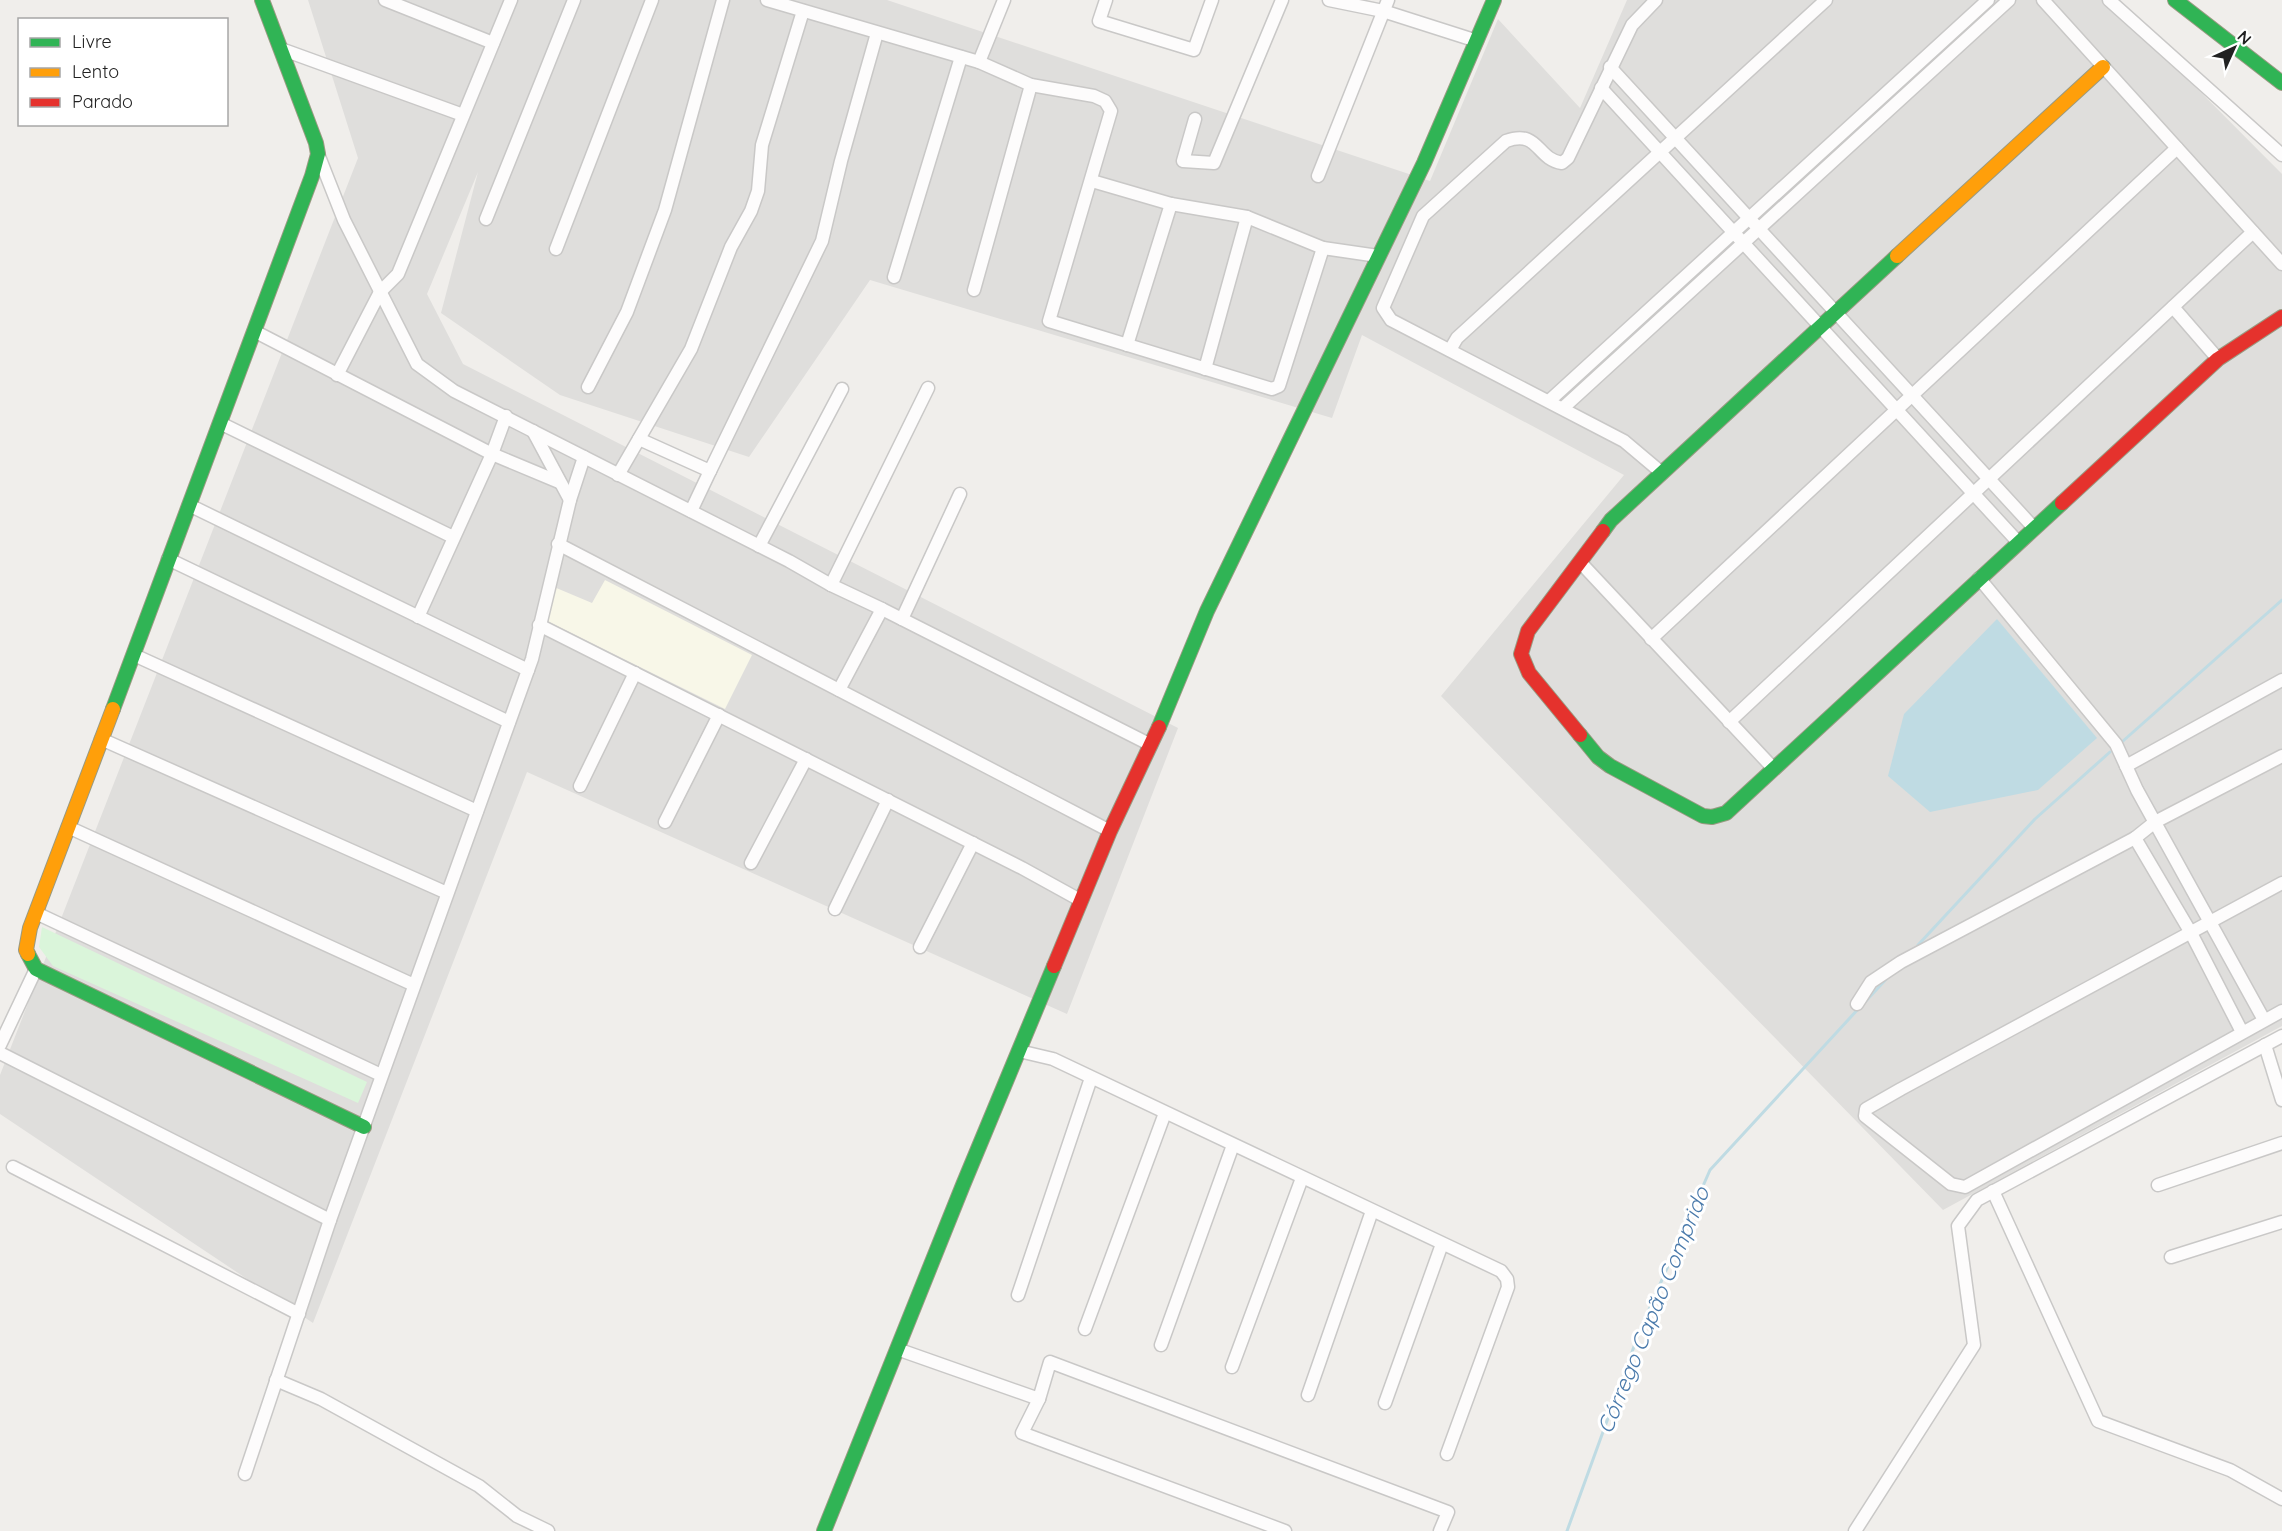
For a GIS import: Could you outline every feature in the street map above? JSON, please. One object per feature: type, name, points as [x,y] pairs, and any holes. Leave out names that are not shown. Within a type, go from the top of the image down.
[{"type":"street","points":[[262,0],[344,220],[417,364],[454,391],[831,585],[1151,745]]},
{"type":"street","points":[[385,0],[493,43]]},
{"type":"street","points":[[337,375],[380,292],[398,274],[511,0]]},
{"type":"street","points":[[486,219],[574,0]]},
{"type":"street","points":[[556,249],[652,0]]},
{"type":"street","points":[[588,387],[627,312],[665,210],[723,0]]},
{"type":"street","points":[[767,0],[979,62],[1031,85],[1094,96],[1108,105],[1111,111],[1092,181],[1049,321],[1272,389],[1279,386],[1323,248]]},
{"type":"street","points":[[979,62],[1004,0]]},
{"type":"street","points":[[1106,0],[1099,21],[1194,50],[1212,0]]},
{"type":"street","points":[[1195,119],[1183,161],[1214,164],[1282,0]]},
{"type":"street","points":[[1329,0],[1386,6],[1477,41]]},
{"type":"street","points":[[824,1531],[1110,831],[1151,745],[1207,611],[1424,163],[1494,0]]},
{"type":"street","points":[[1656,0],[1632,25],[1568,158],[1562,163],[1552,161],[1532,140],[1519,136],[1506,141],[1423,216],[1383,308],[1391,320],[1624,441],[1662,473]]},
{"type":"street","points":[[1450,350],[1457,338],[1826,0]]},
{"type":"street","points":[[1549,401],[1988,0]]},
{"type":"street","points":[[1563,408],[2009,0]]},
{"type":"street","points":[[2043,0],[2282,264]]},
{"type":"street","points":[[2109,0],[2282,155]]},
{"type":"street","points":[[2175,0],[2282,83]]},
{"type":"street","points":[[1318,176],[1386,6]]},
{"type":"street","points":[[618,475],[691,349],[731,247],[752,211],[758,191],[762,145],[803,11]]},
{"type":"street","points":[[691,511],[822,242],[841,161],[877,33]]},
{"type":"street","points":[[281,49],[463,115]]},
{"type":"street","points":[[894,277],[961,57]]},
{"type":"street","points":[[1610,67],[2034,528]]},
{"type":"street","points":[[2103,67],[1611,520],[1528,631],[1521,654],[1529,673],[1598,758],[1703,816],[1712,817],[1726,813],[2218,359],[2282,317]]},
{"type":"street","points":[[974,290],[1031,85]]},
{"type":"street","points":[[1600,88],[2018,542]]},
{"type":"street","points":[[1651,639],[2177,148]]},
{"type":"street","points":[[318,154],[312,176],[134,655],[30,928],[26,950],[36,969],[364,1127]]},
{"type":"street","points":[[1092,181],[1171,204],[1247,218],[1323,248],[1378,256]]},
{"type":"street","points":[[1127,345],[1171,204]]},
{"type":"street","points":[[1206,369],[1247,218]]},
{"type":"street","points":[[1730,722],[2253,232]]},
{"type":"street","points":[[2173,307],[2218,359]]},
{"type":"street","points":[[254,331],[492,454],[559,482]]},
{"type":"street","points":[[831,585],[928,388]]},
{"type":"street","points":[[759,546],[842,389]]},
{"type":"street","points":[[418,617],[492,454],[506,417]]},
{"type":"street","points":[[220,423],[453,537]]},
{"type":"street","points":[[533,431],[570,500]]},
{"type":"street","points":[[639,439],[710,471]]},
{"type":"street","points":[[244,1474],[381,1075],[528,670],[558,544],[584,457]]},
{"type":"street","points":[[903,619],[960,494]]},
{"type":"street","points":[[189,505],[528,670]]},
{"type":"street","points":[[558,544],[1110,831]]},
{"type":"street","points":[[168,560],[509,722]]},
{"type":"street","points":[[1580,562],[1773,768]]},
{"type":"street","points":[[1979,578],[2116,744],[2155,822],[2264,1020]]},
{"type":"street","points":[[839,690],[882,609]]},
{"type":"street","points":[[539,625],[973,843],[1080,900]]},
{"type":"street","points":[[134,655],[477,811]]},
{"type":"street","points":[[580,786],[635,673]]},
{"type":"street","points":[[2126,766],[2282,680]]},
{"type":"street","points":[[665,822],[718,715]]},
{"type":"street","points":[[101,739],[447,893]]},
{"type":"street","points":[[1857,1004],[1870,982],[1901,962],[2135,838],[2155,822],[2282,756]]},
{"type":"street","points":[[751,864],[806,759]]},
{"type":"street","points":[[835,909],[888,800]]},
{"type":"street","points":[[68,827],[414,985]]},
{"type":"street","points":[[2135,838],[2191,933],[2242,1032]]},
{"type":"street","points":[[920,947],[973,843]]},
{"type":"street","points":[[2282,883],[1892,1094],[1866,1109],[1865,1116],[1951,1184],[1965,1187],[2282,1011]]},
{"type":"street","points":[[36,913],[381,1075]]},
{"type":"street","points":[[0,1046],[36,969]]},
{"type":"street","points":[[1855,1531],[1974,1345],[1958,1226],[1977,1200],[2282,1036]]},
{"type":"street","points":[[2265,1045],[2282,1100]]},
{"type":"street","points":[[1018,1052],[1053,1059],[1501,1272],[1507,1279],[1508,1287],[1447,1454]]},
{"type":"street","points":[[0,1053],[330,1220]]},
{"type":"street","points":[[1018,1295],[1092,1078]]},
{"type":"street","points":[[1085,1329],[1165,1113]]},
{"type":"street","points":[[2158,1185],[2282,1143]]},
{"type":"street","points":[[1161,1345],[1233,1145]]},
{"type":"street","points":[[14,1167],[299,1314]]},
{"type":"street","points":[[1232,1367],[1302,1178]]},
{"type":"street","points":[[1993,1191],[2098,1421],[2230,1470],[2282,1499]]},
{"type":"street","points":[[1308,1395],[1372,1211]]},
{"type":"street","points":[[2171,1257],[2282,1222]]},
{"type":"street","points":[[1384,1403],[1442,1244]]},
{"type":"street","points":[[897,1350],[1039,1400]]},
{"type":"street","points":[[1285,1531],[1022,1433],[1039,1400],[1050,1362],[1448,1512],[1440,1531]]},
{"type":"street","points":[[276,1380],[321,1399],[479,1486],[517,1516],[548,1531]]},
{"type":"shaded area","points":[[308,0],[887,0],[1430,181],[1498,19],[1580,108],[1627,0],[2109,0],[2282,174],[2282,1026],[1943,1210],[1441,696],[1624,475],[1362,335],[1332,418],[870,280],[749,457],[560,395],[441,313],[478,172],[427,294],[463,364],[1178,728],[1067,1014],[527,772],[313,1323],[0,1114],[0,1075],[358,158]]},
{"type":"shaded area","points":[[605,580],[752,655],[725,709],[547,621],[554,587],[592,603]]},
{"type":"green space","points":[[42,927],[367,1082],[358,1103],[53,966],[39,947]]},
{"type":"water","points":[[1997,619],[2097,738],[2038,790],[1930,812],[1888,776],[1904,714]]},
{"type":"waterway","name":"Córrego Capão Comprido","points":[[2123,741],[2282,600]]},
{"type":"waterway","name":"Córrego Capão Comprido","points":[[1918,945],[2035,819],[2110,752]]},
{"type":"waterway","name":"Córrego Capão Comprido","points":[[1865,1002],[1889,976]]},
{"type":"waterway","name":"Córrego Capão Comprido","points":[[1567,1531],[1640,1330],[1710,1170],[1860,1007]]},
{"type":"traffic: fast","points":[[113,709],[312,176],[318,154],[316,143],[262,0]]},
{"type":"traffic: fast","points":[[1159,727],[1207,611],[1424,163],[1494,0]]},
{"type":"traffic: fast","points":[[2175,0],[2282,83]]},
{"type":"traffic: fast","points":[[1603,531],[1611,520],[1897,256]]},
{"type":"traffic: fast","points":[[1580,735],[1598,757],[1610,766],[1703,816],[1712,817],[1726,813],[2062,503]]},
{"type":"traffic: fast","points":[[28,954],[36,969],[364,1127]]},
{"type":"traffic: fast","points":[[824,1531],[1054,966]]},
{"type":"traffic: slow","points":[[1897,256],[2103,67]]},
{"type":"traffic: slow","points":[[28,954],[26,950],[30,928],[113,709]]},
{"type":"traffic: jam","points":[[2062,503],[2218,359],[2282,317]]},
{"type":"traffic: jam","points":[[1580,735],[1529,673],[1521,654],[1528,631],[1603,531]]},
{"type":"traffic: jam","points":[[1054,966],[1110,831],[1159,727]]}]
